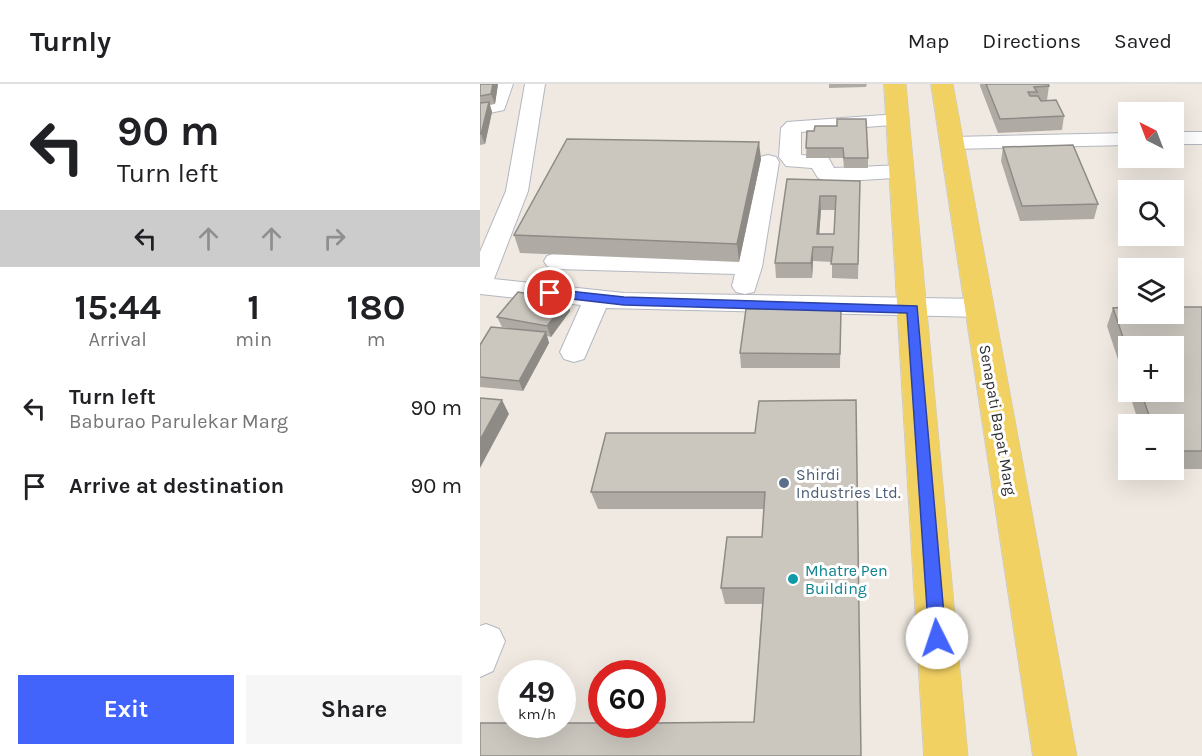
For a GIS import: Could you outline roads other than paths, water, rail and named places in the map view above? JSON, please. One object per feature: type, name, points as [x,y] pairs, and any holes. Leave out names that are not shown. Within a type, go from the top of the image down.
[{"type":"main road","name":"Senapati Bapat Marg","points":[[917,100],[952,143],[1055,756]]},
{"type":"main road","points":[[917,100],[902,172],[946,756]]},
{"type":"street","points":[[480,109],[499,104],[503,84]]},
{"type":"street","points":[[535,84],[517,191],[480,284],[624,301],[913,309],[980,308]]},
{"type":"street","points":[[902,172],[830,175],[826,173],[820,162],[795,161],[790,157],[791,128],[917,100]]},
{"type":"street","points":[[1184,138],[1200,138]]},
{"type":"street","points":[[952,143],[1118,140]]},
{"type":"street","points":[[742,304],[768,162]]},
{"type":"street","points":[[517,191],[540,192]]},
{"type":"street","points":[[556,261],[749,267]]},
{"type":"street","points":[[574,352],[597,297]]},
{"type":"place","name":"Shirdi Industries Ltd.","points":[[784,483]]},
{"type":"place","name":"Mhatre Pen Building","points":[[793,579]]}]
